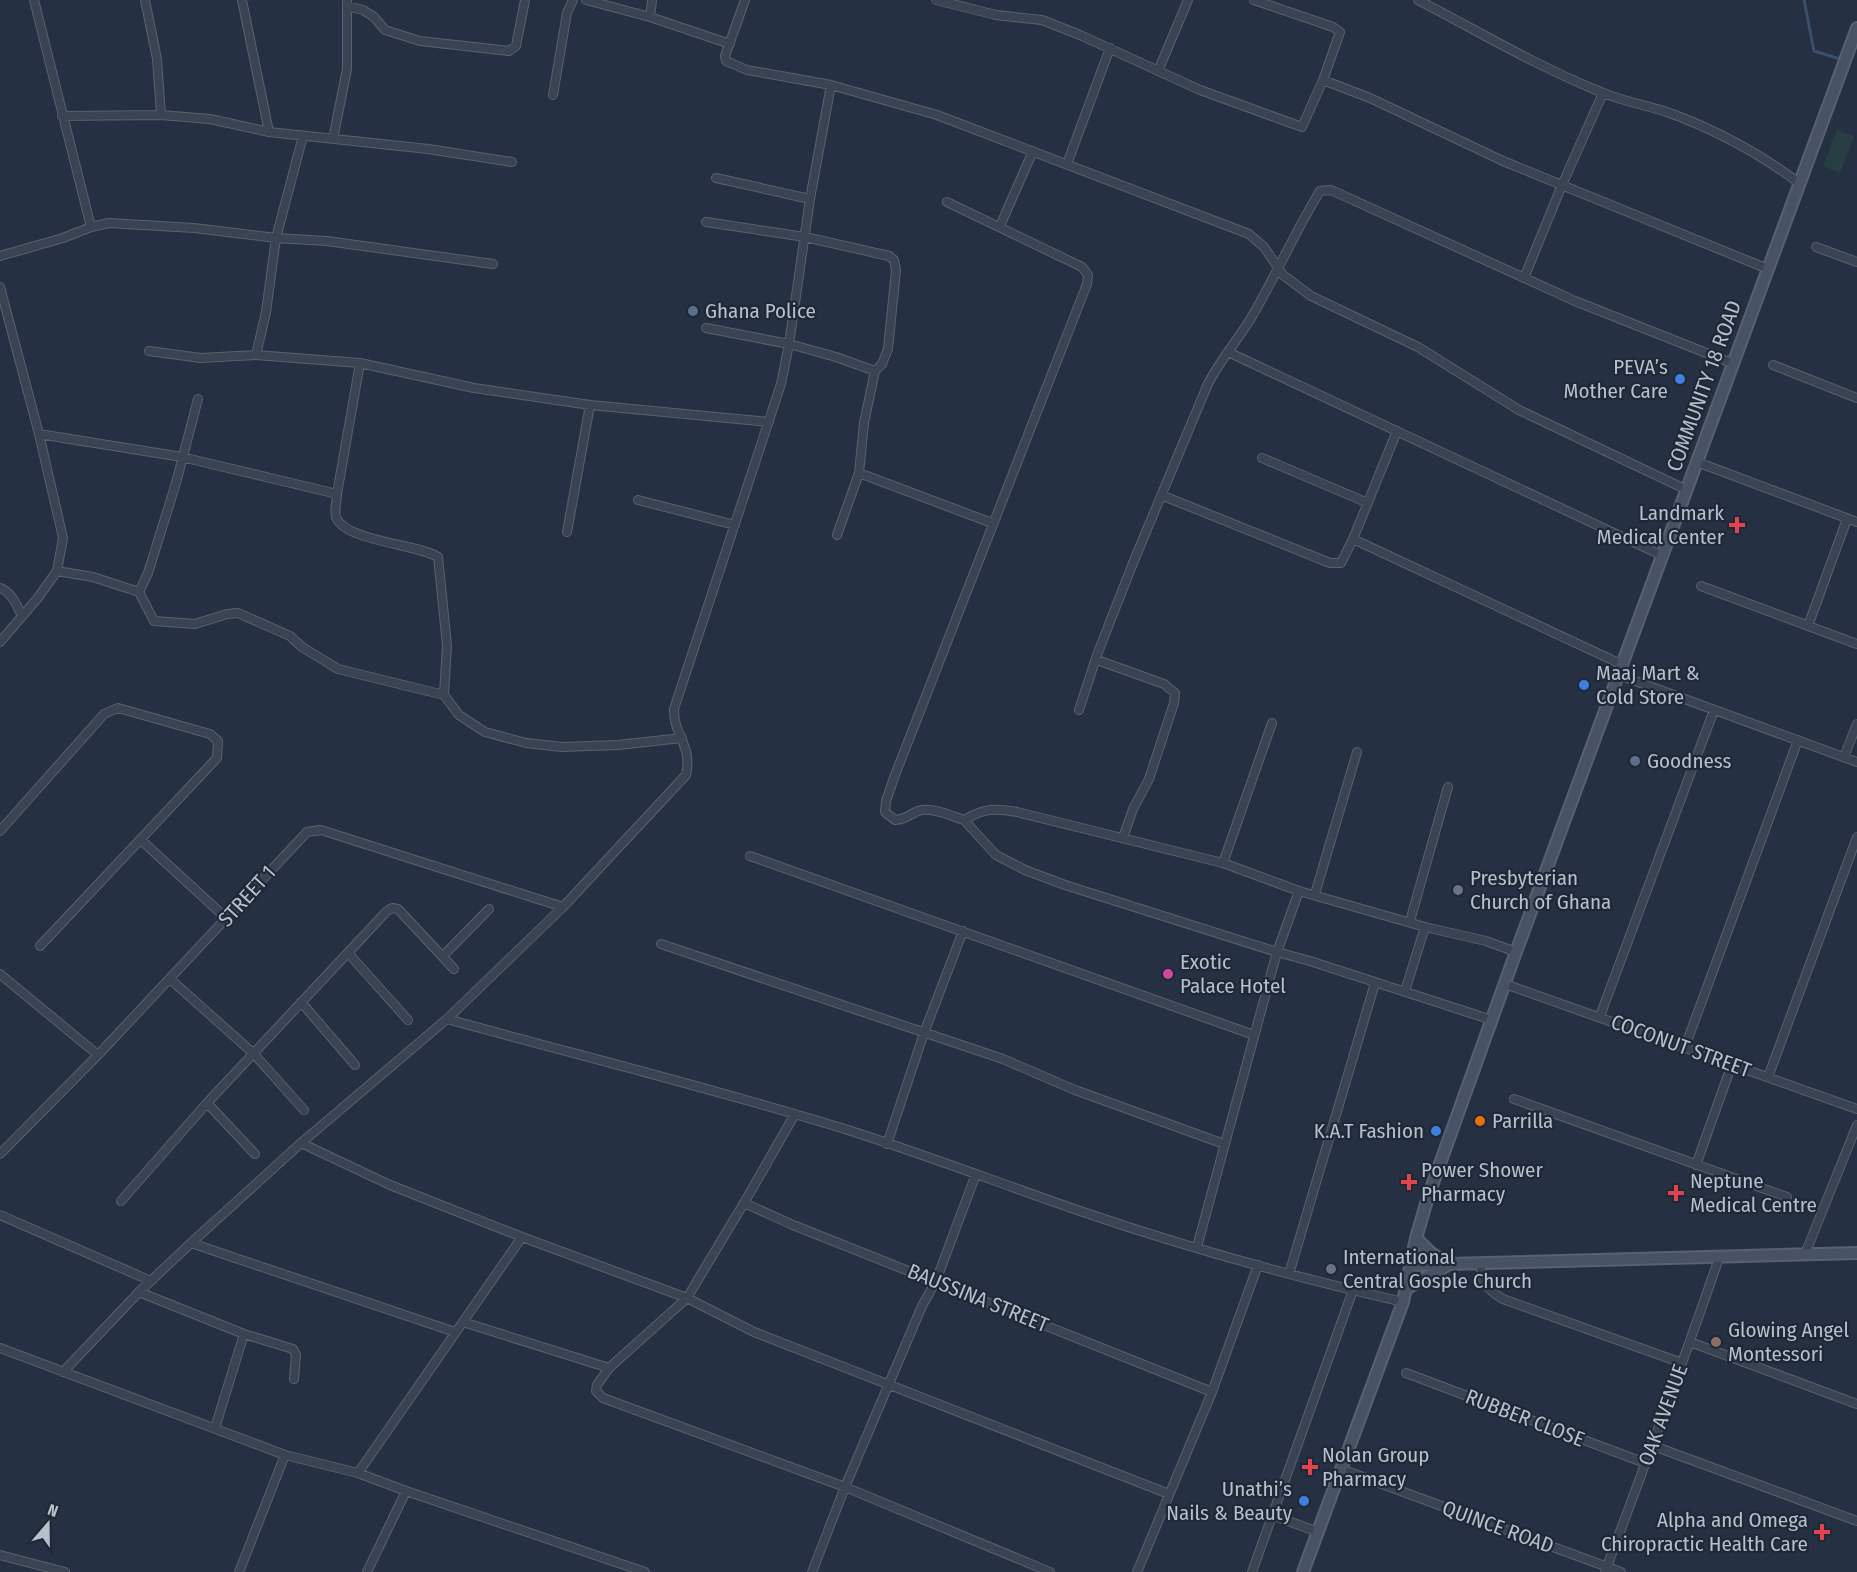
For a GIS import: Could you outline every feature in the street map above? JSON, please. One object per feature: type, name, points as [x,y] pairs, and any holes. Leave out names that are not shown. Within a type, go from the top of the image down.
[{"type":"main road","name":"COMMUNITY 18 ROAD","points":[[1303,1572],[1403,1302],[1416,1238],[1428,1197],[1856,29]]},
{"type":"main road","points":[[1416,1238],[1431,1253],[1449,1264]]},
{"type":"main road","points":[[1410,1265],[1857,1253]]},
{"type":"main road","points":[[1406,1289],[1449,1264]]},
{"type":"street","points":[[34,0],[91,227]]},
{"type":"street","points":[[145,0],[157,59],[161,115]]},
{"type":"street","points":[[242,0],[269,132]]},
{"type":"street","points":[[333,139],[347,69],[347,3],[375,17],[385,30],[420,41],[509,51],[516,46],[525,0]]},
{"type":"street","points":[[552,95],[567,13],[573,0]]},
{"type":"street","points":[[586,0],[650,17],[730,44]]},
{"type":"street","points":[[650,17],[652,0]]},
{"type":"street","points":[[745,0],[725,56],[729,64],[747,70],[831,85],[937,115],[1249,234],[1264,247],[1278,269],[1292,283],[1311,296],[1418,347],[1519,410],[1687,490]]},
{"type":"street","points":[[936,0],[996,15],[1042,20],[1110,48],[1200,90],[1302,127],[1305,126],[1340,32],[1333,27],[1254,0]]},
{"type":"street","points":[[1158,71],[1188,0]]},
{"type":"street","points":[[1418,0],[1549,68],[1603,93],[1664,111],[1714,132],[1775,165],[1799,183]]},
{"type":"street","points":[[1067,164],[1110,48]]},
{"type":"street","points":[[1323,80],[1370,98],[1489,155],[1768,269]]},
{"type":"street","points":[[63,1372],[139,1292],[191,1243],[301,1143],[447,1020],[563,907],[686,775],[689,763],[687,749],[674,718],[674,709],[777,401],[789,344],[810,199],[831,85]]},
{"type":"street","points":[[1524,278],[1603,93]]},
{"type":"street","points":[[62,116],[161,115],[210,119],[269,132],[428,149],[512,162]]},
{"type":"street","points":[[256,355],[266,312],[276,238],[303,136]]},
{"type":"street","points":[[1000,226],[1033,152]]},
{"type":"street","points":[[716,178],[810,199]]},
{"type":"street","points":[[1079,710],[1133,563],[1208,386],[1219,363],[1244,329],[1320,191],[1331,190],[1611,317],[1734,364]]},
{"type":"street","points":[[947,202],[1082,267],[1088,275],[1087,284],[992,523],[886,801],[885,812],[895,820],[906,819],[921,810],[941,812],[964,820],[996,855],[1025,870],[1065,885],[1492,1020]]},
{"type":"street","points":[[706,222],[805,237],[888,256],[894,260],[896,266],[888,349],[882,364],[875,371],[864,423],[858,473],[837,535]]},
{"type":"street","points":[[0,256],[63,238],[91,227],[120,223],[327,241],[493,264]]},
{"type":"street","points":[[1816,247],[1857,262]]},
{"type":"street","points":[[0,287],[39,434],[63,538],[57,571],[0,642]]},
{"type":"street","points":[[706,328],[789,344],[875,371]]},
{"type":"street","points":[[149,351],[201,358],[256,355],[360,363],[474,388],[590,405],[769,422]]},
{"type":"street","points":[[1228,352],[1663,556]]},
{"type":"street","points":[[360,363],[337,494],[336,515],[340,524],[361,536],[438,557],[447,645],[444,695]]},
{"type":"street","points":[[1773,365],[1857,398]]},
{"type":"street","points":[[139,592],[148,573],[198,399]]},
{"type":"street","points":[[567,532],[590,405]]},
{"type":"street","points":[[1161,495],[1335,564],[1341,563],[1397,431]]},
{"type":"street","points":[[39,434],[182,457],[337,494]]},
{"type":"street","points":[[1262,458],[1368,502]]},
{"type":"street","points":[[1697,462],[1857,522]]},
{"type":"street","points":[[858,473],[992,523]]},
{"type":"street","points":[[638,500],[735,525]]},
{"type":"street","points":[[1809,626],[1847,519]]},
{"type":"street","points":[[1353,539],[1621,670],[1714,710],[1857,762]]},
{"type":"street","points":[[57,571],[93,578],[139,592],[154,621],[195,624],[238,613],[290,636],[302,647],[338,669],[444,695],[459,715],[485,732],[526,743],[562,747],[618,746],[682,738]]},
{"type":"street","points":[[1701,586],[1857,644]]},
{"type":"street","points":[[0,588],[6,590],[22,616]]},
{"type":"street","points":[[1097,660],[1164,684],[1175,693],[1174,703],[1149,779],[1133,809],[1123,838]]},
{"type":"street","points":[[0,831],[104,714],[118,708],[210,734],[218,741],[217,758],[40,946]]},
{"type":"street","points":[[1600,1016],[1714,710]]},
{"type":"street","points":[[1223,863],[1272,723]]},
{"type":"street","points":[[1844,757],[1857,724]]},
{"type":"street","points":[[1685,1047],[1797,740]]},
{"type":"street","points":[[1315,894],[1357,752]]},
{"type":"street","points":[[1410,921],[1448,787]]},
{"type":"street","points":[[964,820],[980,811],[997,809],[1123,838],[1223,863],[1299,891],[1425,927],[1486,941],[1516,952]]},
{"type":"street","name":"STREET 1","points":[[0,1154],[170,979],[302,835],[321,830],[563,907]]},
{"type":"street","points":[[1768,1077],[1857,837]]},
{"type":"street","points":[[141,840],[226,918]]},
{"type":"street","points":[[750,856],[1254,1035]]},
{"type":"street","points":[[1197,1247],[1276,952],[1299,891]]},
{"type":"street","points":[[121,1201],[207,1103],[387,911],[392,908],[398,909],[454,969]]},
{"type":"street","points":[[443,956],[489,909]]},
{"type":"street","points":[[1405,991],[1425,927]]},
{"type":"street","points":[[887,1144],[924,1033],[963,931]]},
{"type":"street","points":[[661,944],[1003,1059],[1075,1090],[1224,1144]]},
{"type":"street","points":[[348,953],[408,1020]]},
{"type":"street","points":[[0,974],[98,1055]]},
{"type":"street","points":[[170,979],[253,1053],[304,1110]]},
{"type":"street","points":[[1289,1274],[1375,983]]},
{"type":"street","name":"COCONUT STREET","points":[[1505,984],[1857,1109]]},
{"type":"street","points":[[301,1002],[355,1065]]},
{"type":"street","points":[[447,1020],[795,1114],[1082,1212],[1289,1274],[1403,1302]]},
{"type":"street","points":[[1696,1165],[1732,1064]]},
{"type":"street","points":[[1514,1099],[1787,1197]]},
{"type":"street","points":[[207,1103],[255,1154]]},
{"type":"street","points":[[795,1114],[687,1298],[609,1368],[597,1385],[596,1391],[603,1398],[845,1487],[1050,1572]]},
{"type":"street","points":[[1805,1254],[1857,1125]]},
{"type":"street","points":[[301,1143],[390,1185],[522,1238],[687,1298],[754,1332],[1169,1494]]},
{"type":"street","points":[[812,1572],[845,1487],[922,1306],[936,1281],[976,1174]]},
{"type":"street","name":"BAUSSINA STREET","points":[[744,1203],[793,1225],[1212,1392]]},
{"type":"street","points":[[0,1215],[152,1281]]},
{"type":"street","points":[[358,1473],[522,1238]]},
{"type":"street","points":[[191,1243],[455,1332]]},
{"type":"street","name":"OAK AVENUE","points":[[1606,1569],[1719,1258]]},
{"type":"street","points":[[1137,1572],[1212,1392],[1258,1264]]},
{"type":"street","points":[[1480,1264],[1482,1281],[1490,1291],[1503,1299],[1682,1363]]},
{"type":"street","points":[[1252,1572],[1353,1290]]},
{"type":"street","points":[[139,1292],[244,1334],[293,1349],[296,1355],[294,1379]]},
{"type":"street","points":[[463,1322],[609,1368]]},
{"type":"street","points":[[215,1428],[244,1334]]},
{"type":"street","points":[[1690,1342],[1857,1404]]},
{"type":"street","points":[[0,1348],[285,1455],[358,1473],[645,1572]]},
{"type":"street","name":"RUBBER CLOSE","points":[[1406,1373],[1645,1463]]},
{"type":"street","points":[[1651,1445],[1857,1521]]},
{"type":"street","points":[[238,1572],[285,1455]]},
{"type":"street","name":"QUINCE ROAD","points":[[1341,1469],[1606,1569],[1621,1572]]},
{"type":"street","points":[[367,1572],[406,1491]]},
{"type":"street","points":[[1272,1515],[1318,1532]]},
{"type":"street","points":[[0,1555],[65,1572]]},
{"type":"green space","points":[[1837,130],[1854,136],[1840,173],[1823,166]]},
{"type":"waterway","points":[[1804,0],[1814,51],[1840,59]]},
{"type":"place","name":"Ghana Police","points":[[693,311]]},
{"type":"place","name":"PEVA’s Mother Care","points":[[1680,379]]},
{"type":"place","name":"Landmark Medical Center","points":[[1737,525]]},
{"type":"place","name":"Maaj Mart & Cold Store","points":[[1584,685]]},
{"type":"place","name":"Goodness","points":[[1635,761]]},
{"type":"place","name":"Presbyterian Church of Ghana","points":[[1458,890]]},
{"type":"place","name":"Exotic Palace Hotel","points":[[1168,974]]},
{"type":"place","name":"Parrilla","points":[[1480,1121]]},
{"type":"place","name":"K.A.T Fashion","points":[[1436,1131]]},
{"type":"place","name":"Power Shower Pharmacy","points":[[1409,1182]]},
{"type":"place","name":"Neptune Medical Centre","points":[[1676,1193]]},
{"type":"place","name":"International Central Gosple Church","points":[[1331,1269]]},
{"type":"place","name":"Glowing Angel Montessori","points":[[1716,1342]]},
{"type":"place","name":"Nolan Group Pharmacy","points":[[1310,1467]]},
{"type":"place","name":"Unathi’s Nails & Beauty","points":[[1304,1501]]},
{"type":"place","name":"Alpha and Omega Chiropractic Health Care","points":[[1822,1532]]}]
